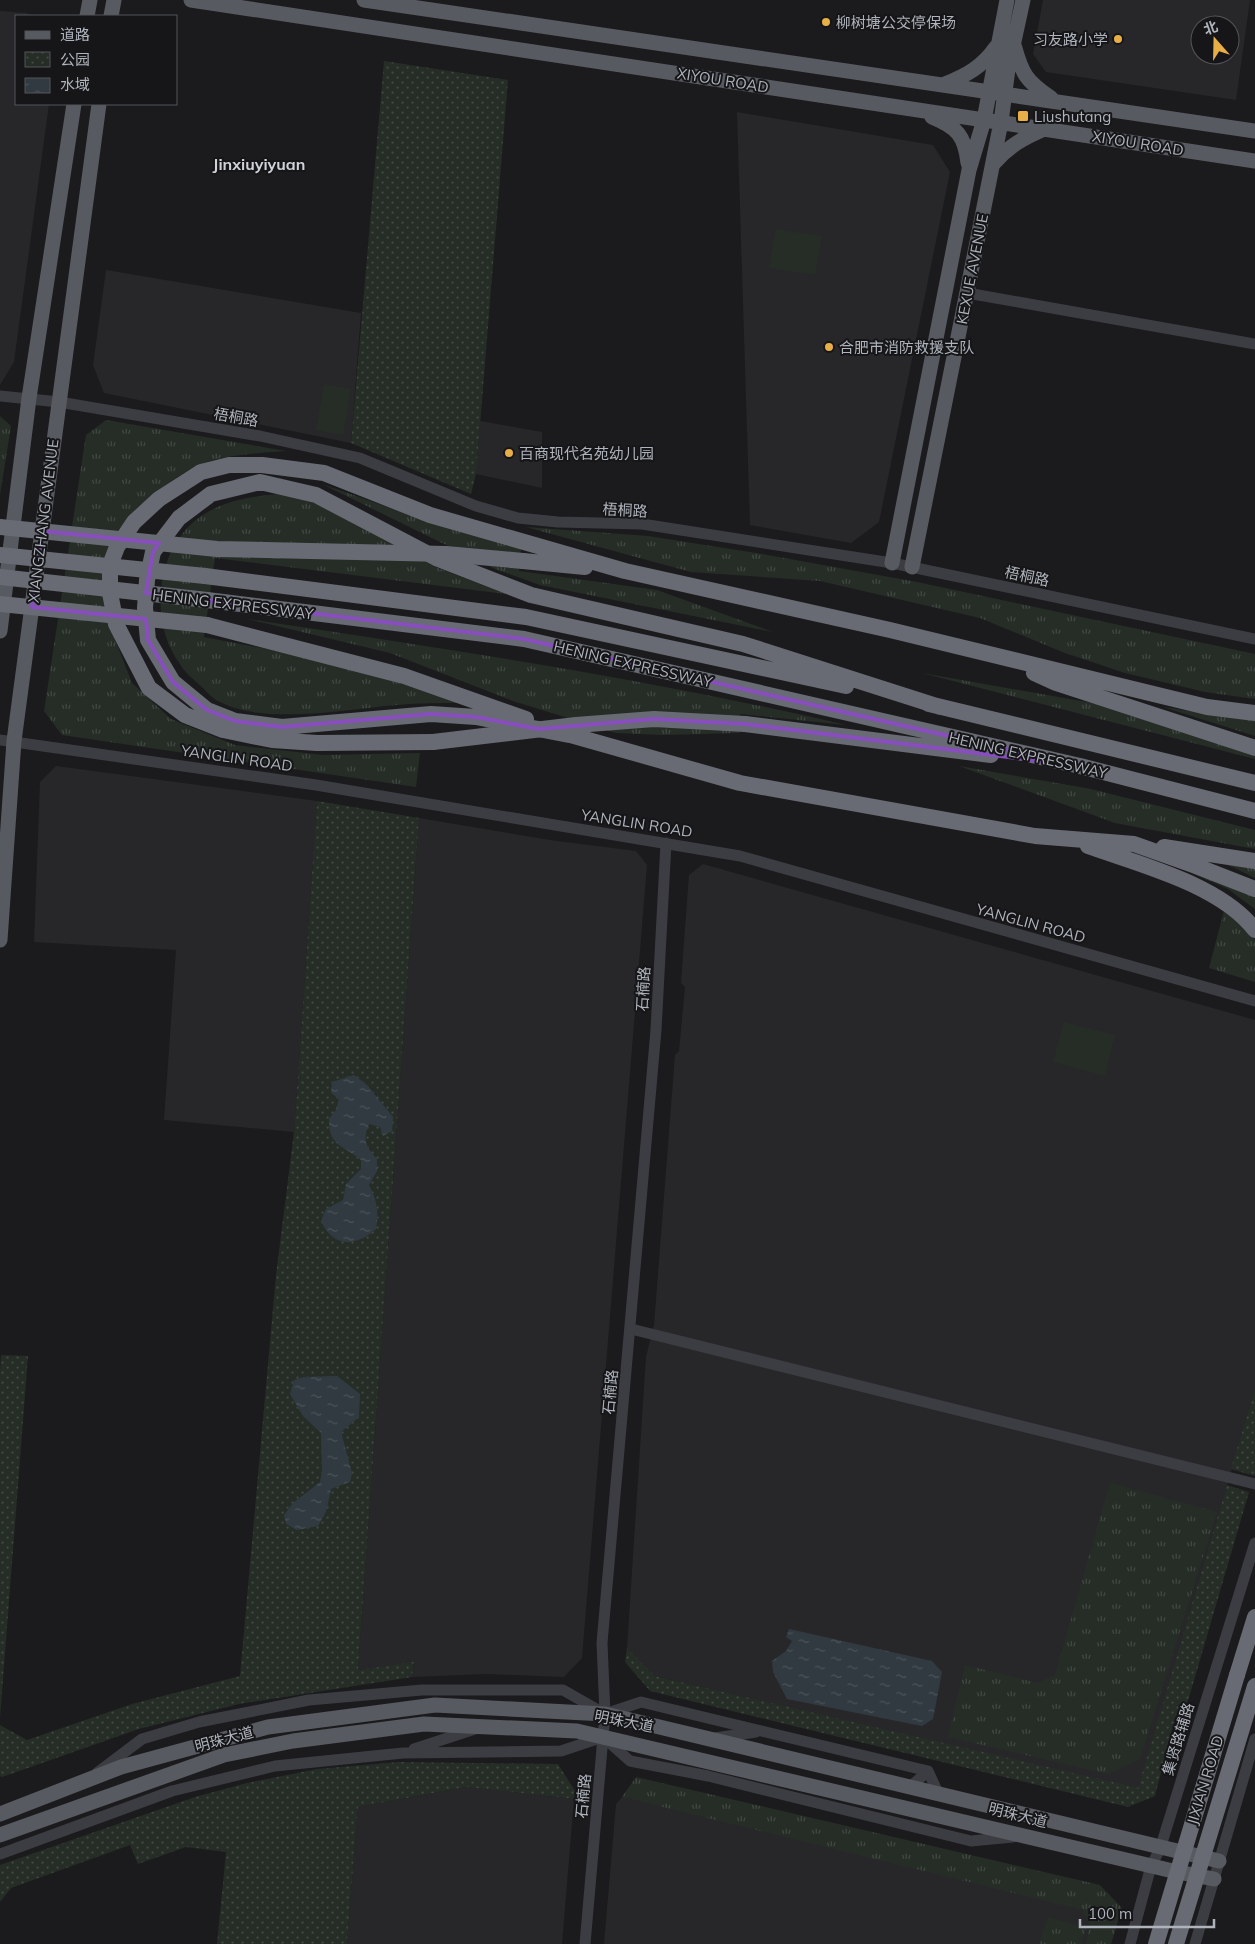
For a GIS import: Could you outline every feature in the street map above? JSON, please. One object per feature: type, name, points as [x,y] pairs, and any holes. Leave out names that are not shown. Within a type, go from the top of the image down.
[{"type":"highway","points":[[1080,766],[745,724],[654,719],[576,725],[433,742],[317,743],[272,740],[223,730],[185,714],[149,688],[131,657],[116,624],[110,593],[110,565],[117,547],[134,522],[159,498],[201,472],[229,465],[262,465],[324,473],[430,515],[625,571],[890,630],[1207,707],[1255,713]]},
{"type":"highway","points":[[569,735],[476,717],[431,714],[282,727],[235,721],[207,710],[173,682],[148,640],[145,608],[147,580],[153,552],[179,518],[211,494],[260,482],[316,495],[436,558],[530,595],[743,644],[940,707]]},
{"type":"highway","points":[[0,527],[217,549],[446,554],[625,571]]},
{"type":"highway","name":"HENING EXPRESSWAY","points":[[0,555],[205,576],[526,617],[940,707],[1255,783]]},
{"type":"highway","name":"HENING EXPRESSWAY","points":[[0,577],[524,639],[1080,766],[1255,811]]},
{"type":"highway","points":[[0,604],[207,625],[404,676],[569,735],[740,783],[1035,836],[1180,849],[1255,861]]},
{"type":"highway","points":[[995,656],[1056,683],[1255,748]]},
{"type":"highway","points":[[1067,838],[1202,888],[1240,912],[1255,930]]},
{"type":"highway","points":[[1134,844],[1255,890]]},
{"type":"highway","name":"JIXIAN ROAD","points":[[1156,1944],[1255,1617]]},
{"type":"highway","name":"JIXIAN ROAD","points":[[1176,1944],[1255,1686]]},
{"type":"main road","points":[[88,15],[90,0]]},
{"type":"main road","points":[[111,15],[114,0]]},
{"type":"main road","name":"XIYOU ROAD","points":[[191,0],[1255,160]]},
{"type":"main road","name":"XIYOU ROAD","points":[[364,0],[382,1],[1255,131]]},
{"type":"main road","name":"KEXUE AVENUE","points":[[912,567],[1001,122],[1005,93],[1007,0]]},
{"type":"main road","name":"KEXUE AVENUE","points":[[892,563],[968,170],[984,120],[989,91],[1023,0]]},
{"type":"main road","points":[[944,84],[969,74],[1006,44],[1030,84],[1054,100]]},
{"type":"main road","name":"XIANGZHANG AVENUE","points":[[0,631],[29,398],[74,105]]},
{"type":"main road","name":"XIANGZHANG AVENUE","points":[[0,940],[7,740],[59,402],[99,105]]},
{"type":"main road","points":[[914,109],[948,123],[962,137],[966,146],[968,170]]},
{"type":"main road","points":[[993,164],[1006,149],[1019,140],[1045,129]]},
{"type":"main road","name":"明珠大道","points":[[0,1814],[121,1767],[268,1727],[435,1705],[605,1714],[1160,1849],[1219,1861]]},
{"type":"main road","name":"明珠大道","points":[[0,1835],[224,1755],[293,1741],[424,1724],[576,1731],[1151,1866],[1214,1879]]},
{"type":"main road","points":[[0,1802],[25,1804]]},
{"type":"street","points":[[967,293],[1255,344]]},
{"type":"street","name":"梧桐路","points":[[0,396],[59,402],[260,436],[360,458],[476,506],[518,518],[558,522],[642,524],[892,563],[1255,639]]},
{"type":"street","name":"YANGLIN ROAD","points":[[7,740],[316,785],[740,856],[1255,1001]]},
{"type":"street","name":"石楠路","points":[[585,1944],[605,1714],[602,1643],[656,1035],[666,843]]},
{"type":"street","points":[[631,1329],[1255,1484]]},
{"type":"street","name":"集贤路辅路","points":[[1130,1944],[1151,1866],[1160,1849],[1255,1543]]},
{"type":"street","points":[[435,1690],[508,1710]]},
{"type":"street","points":[[87,1780],[142,1739],[199,1722],[309,1700],[435,1690],[563,1690],[605,1714],[641,1702],[928,1771]]},
{"type":"street","points":[[403,1753],[481,1727]]},
{"type":"street","points":[[706,1739],[763,1731]]},
{"type":"street","points":[[0,1854],[172,1791],[275,1766],[403,1753],[561,1751],[603,1737],[630,1761],[751,1786],[971,1841],[1023,1836]]},
{"type":"street","points":[[1195,1944],[1255,1738]]},
{"type":"street","points":[[703,1761],[751,1786]]},
{"type":"street","points":[[908,1788],[928,1771]]},
{"type":"street","points":[[928,1771],[939,1795]]},
{"type":"highlighted area","points":[[42,531],[159,543],[153,552],[146,593],[524,639],[1080,766],[745,724],[654,719],[539,729],[476,717],[431,714],[282,727],[235,721],[207,710],[173,682],[148,640],[146,619],[32,607]]},
{"type":"shaded area","name":"习友路小学","points":[[1043,0],[1250,0],[1236,100],[1046,72],[1033,54]]},
{"type":"shaded area","points":[[0,11],[27,13],[29,15],[15,15],[15,105],[49,105],[14,362],[0,385]]},
{"type":"shaded area","name":"合肥市消防救援支队","points":[[737,112],[933,145],[950,172],[879,522],[851,543],[750,525]]},
{"type":"shaded area","points":[[106,270],[361,313],[351,443],[104,393],[93,365]]},
{"type":"shaded area","name":"百商现代名苑幼儿园","points":[[480,421],[542,432],[542,488],[476,474]]},
{"type":"shaded area","points":[[56,766],[317,801],[294,1132],[164,1120],[176,950],[34,942],[40,782]]},
{"type":"shaded area","points":[[419,818],[550,840],[636,851],[647,865],[582,1658],[564,1677],[487,1674],[412,1677],[414,1663],[358,1670]]},
{"type":"shaded area","points":[[703,864],[1255,1020],[1255,1390],[1138,1789],[655,1676],[627,1648],[646,1357],[654,1325],[675,1055],[679,1051],[685,987],[681,983],[689,875]]},
{"type":"shaded area","points":[[466,1787],[574,1799],[562,1944],[347,1944],[358,1807]]},
{"type":"shaded area","points":[[622,1797],[1084,1910],[1090,1927],[1085,1944],[604,1944],[616,1804]]},
{"type":"green space","points":[[384,61],[508,80],[476,474],[471,494],[351,443]]},
{"type":"green space","points":[[776,229],[822,236],[815,275],[769,268]]},
{"type":"green space","points":[[324,384],[351,389],[343,435],[316,430]]},
{"type":"green space","points":[[0,416],[11,426],[0,495]]},
{"type":"green space","points":[[106,420],[286,451],[225,457],[192,468],[160,490],[113,535],[111,629],[132,683],[171,719],[235,745],[323,755],[420,753],[416,787],[62,735],[44,711],[86,435]]},
{"type":"green space","points":[[322,484],[416,517],[521,548],[519,571],[657,590],[773,632],[540,585],[495,569]]},
{"type":"green space","points":[[278,494],[300,498],[321,505],[341,514],[438,568],[506,594],[215,558],[204,637],[330,661],[462,703],[405,704],[306,714],[258,713],[237,709],[218,701],[187,673],[171,649],[161,616],[162,580],[166,563],[173,547],[192,523],[214,509],[239,500]]},
{"type":"green space","points":[[526,527],[648,536],[756,553],[917,582],[1255,654],[1255,699],[1205,692],[1125,673],[1065,653],[980,618],[820,581],[691,572]]},
{"type":"green space","points":[[248,619],[623,679],[772,708],[846,725],[740,714],[740,733],[663,735],[616,733],[513,701],[390,653]]},
{"type":"green space","points":[[922,673],[1104,705],[1255,753],[1255,759]]},
{"type":"green space","points":[[1163,707],[1255,721],[1255,736]]},
{"type":"green space","points":[[959,766],[1091,789],[1255,830],[1255,849],[1115,823]]},
{"type":"green space","points":[[317,801],[419,818],[358,1670],[414,1662],[412,1677],[239,1704],[139,1729],[2,1777],[0,1776],[0,1725],[27,1740],[132,1704],[240,1676],[276,1275],[294,1132]]},
{"type":"green space","points":[[1218,860],[1255,868],[1255,878]]},
{"type":"green space","points":[[1183,869],[1255,895],[1255,909],[1228,889]]},
{"type":"green space","points":[[1225,907],[1255,940],[1255,982],[1209,968]]},
{"type":"green space","points":[[1064,1022],[1115,1035],[1105,1076],[1053,1062]]},
{"type":"green space","points":[[1,1355],[28,1356],[0,1718],[0,1373]]},
{"type":"green space","points":[[1255,1390],[1255,1476],[1231,1469]]},
{"type":"green space","points":[[1110,1483],[1217,1512],[1140,1759],[1108,1774],[948,1737],[965,1665],[1038,1683],[1055,1675]]},
{"type":"green space","points":[[1227,1485],[1249,1492],[1188,1701],[1175,1718],[1155,1796],[1128,1807],[650,1691],[625,1662],[627,1648],[655,1676],[1138,1788]]},
{"type":"green space","points":[[399,1762],[558,1764],[575,1791],[574,1799],[466,1787],[358,1807],[347,1944],[217,1944],[226,1852],[186,1847],[138,1864],[130,1845],[11,1888],[0,1902],[0,1865],[195,1797],[247,1783],[317,1769]]},
{"type":"green space","points":[[636,1777],[1100,1885],[1122,1908],[1111,1944],[1085,1944],[1090,1927],[1083,1910],[622,1797]]},
{"type":"green space","points":[[1048,1917],[1086,1928],[1081,1944],[1039,1944]]},
{"type":"water","points":[[354,1075],[367,1085],[393,1117],[392,1131],[383,1136],[380,1127],[369,1124],[366,1135],[366,1143],[377,1159],[377,1171],[369,1185],[377,1206],[376,1229],[361,1239],[346,1242],[332,1236],[321,1221],[326,1209],[343,1200],[346,1184],[361,1169],[361,1160],[334,1140],[331,1135],[329,1119],[336,1110],[339,1099],[331,1093],[332,1082]]},
{"type":"water","points":[[337,1376],[360,1394],[359,1417],[341,1432],[352,1473],[350,1482],[331,1489],[326,1512],[318,1526],[297,1530],[286,1524],[284,1515],[293,1503],[320,1482],[322,1471],[321,1433],[303,1416],[290,1394],[294,1380],[304,1377]]},
{"type":"water","points":[[789,1629],[932,1661],[942,1672],[933,1719],[922,1726],[787,1699],[773,1672],[772,1661],[786,1651],[792,1641],[786,1637]]},
{"type":"place","name":"柳树塘公交停保场","points":[[826,22]]},
{"type":"place","name":"习友路小学","points":[[1118,39]]},
{"type":"place","name":"Liushutang","points":[[1023,116]]},
{"type":"place","name":"合肥市消防救援支队","points":[[829,347]]},
{"type":"place","name":"百商现代名苑幼儿园","points":[[509,453]]},
{"type":"district","name":"Jinxiuyiyuan","points":[[259,164]]}]
